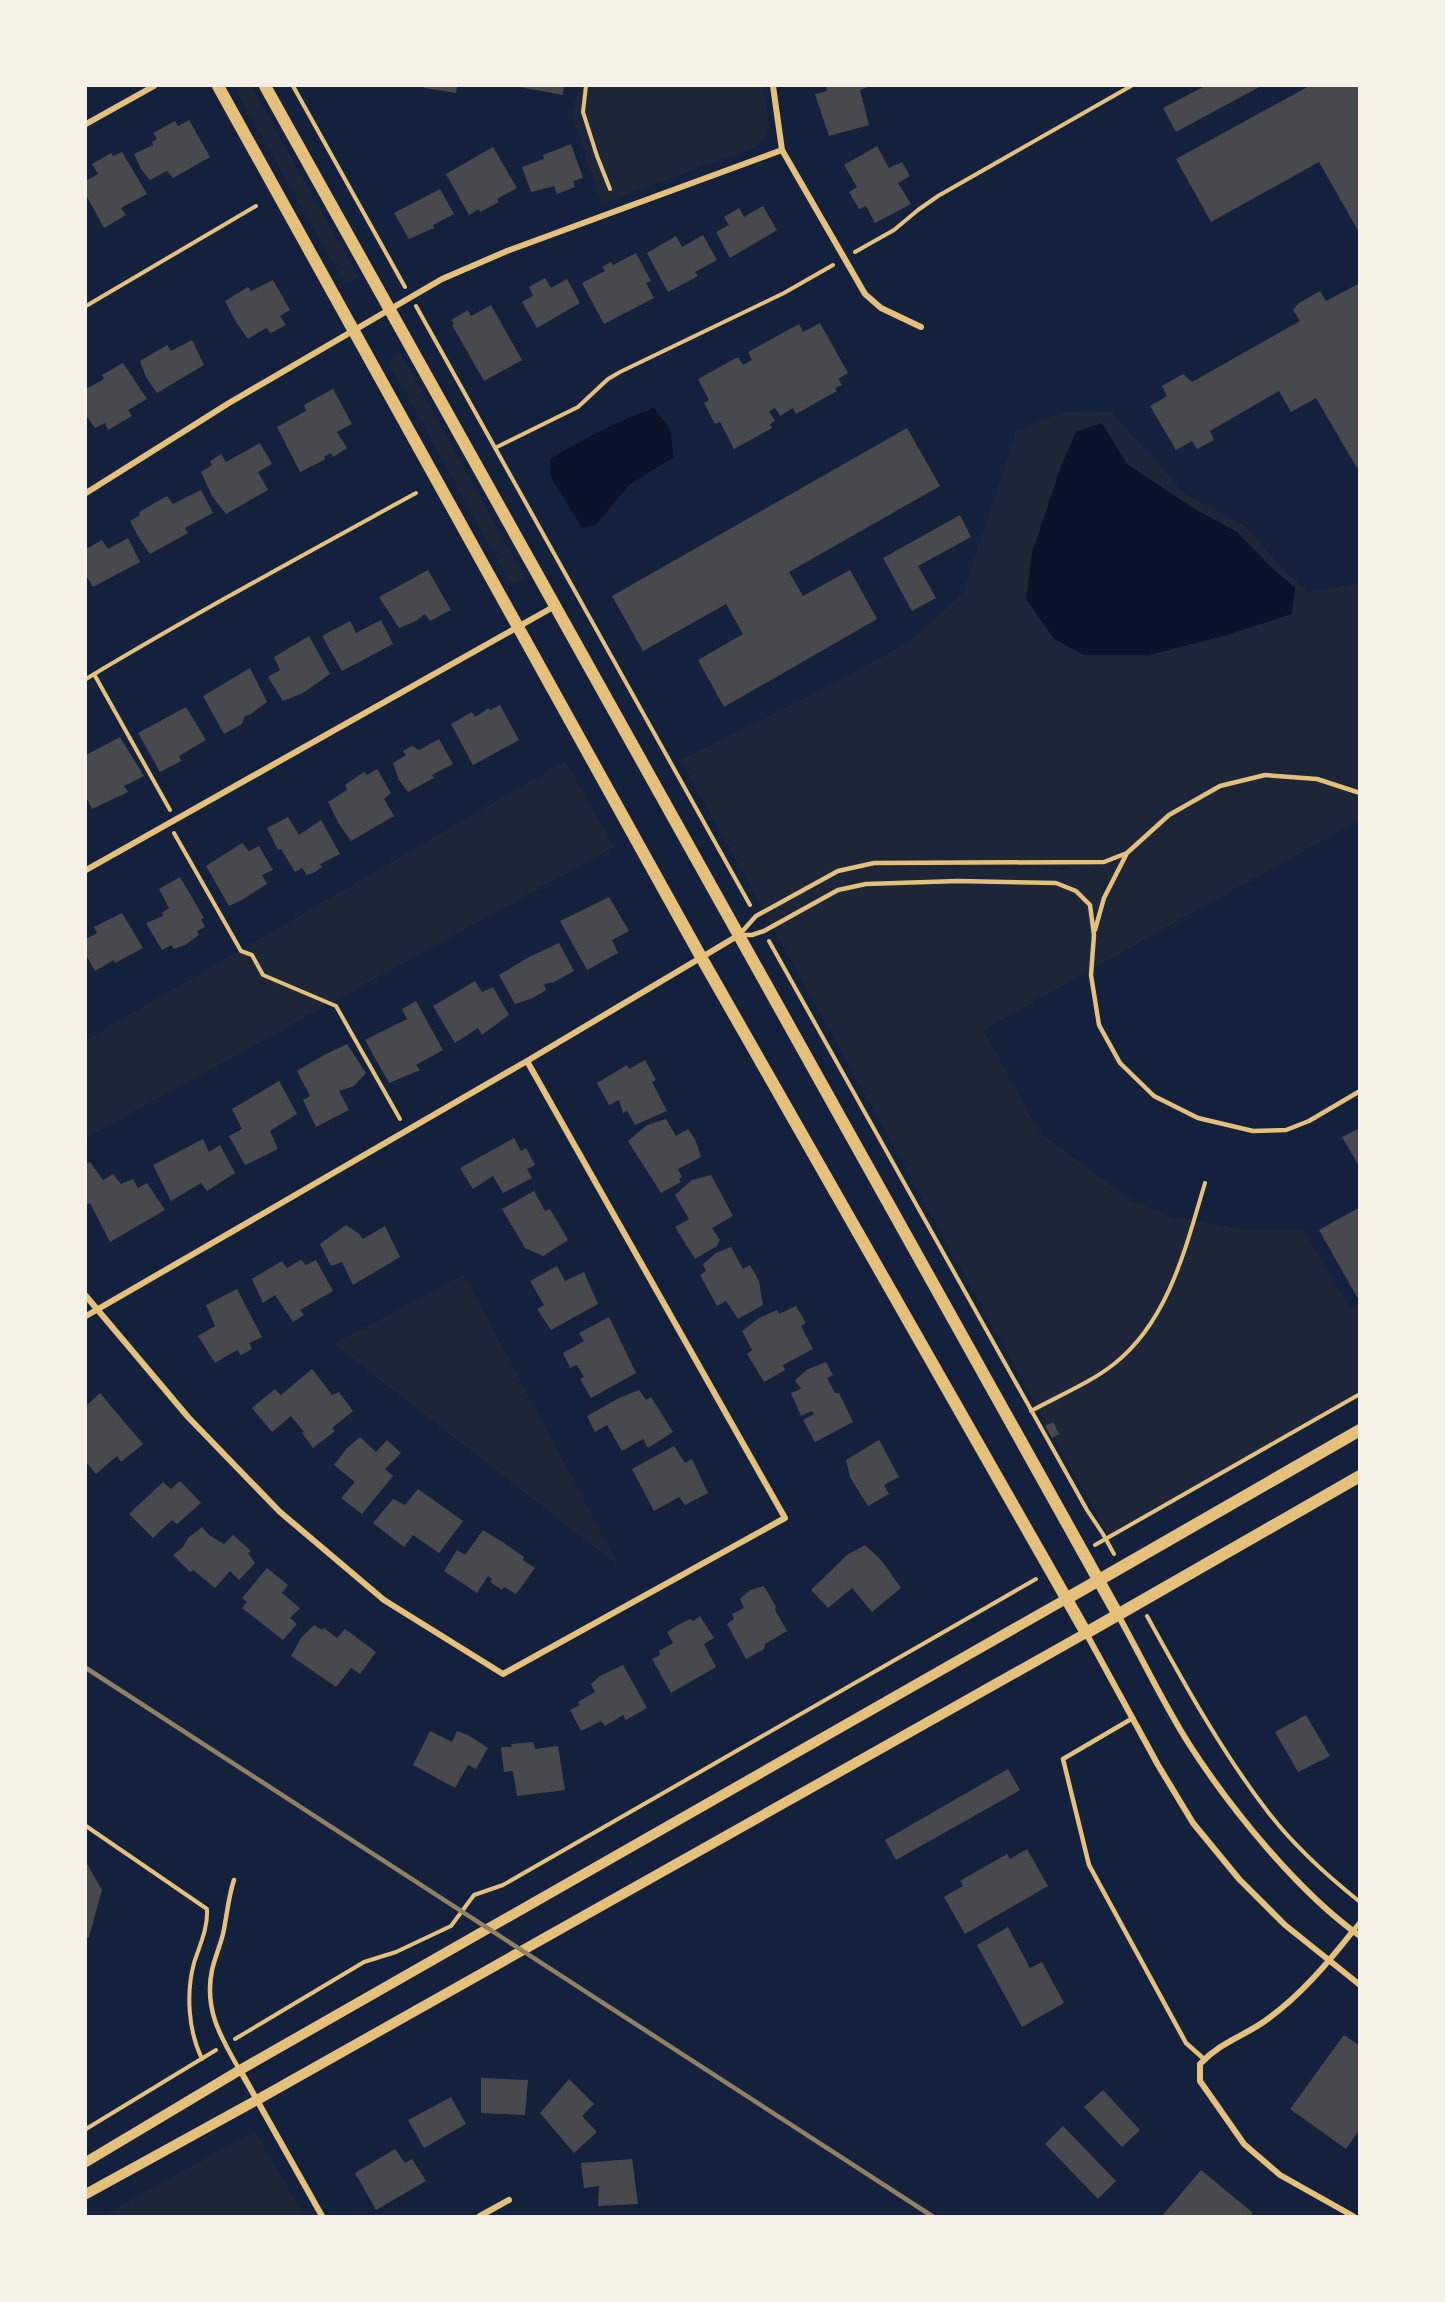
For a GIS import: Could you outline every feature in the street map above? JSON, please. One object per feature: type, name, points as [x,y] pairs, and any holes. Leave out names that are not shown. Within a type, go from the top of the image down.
[{"type":"main road","points":[[218,86],[701,957],[1086,1633],[1359,1476]]},
{"type":"main road","points":[[265,86],[1118,1615]]},
{"type":"main road","points":[[1066,1599],[1359,1430]]},
{"type":"street","points":[[86,124],[154,86]]},
{"type":"street","points":[[773,86],[783,150],[865,294],[881,308],[921,327]]},
{"type":"street","points":[[86,493],[229,403],[442,279],[482,261],[783,150]]},
{"type":"street","points":[[86,870],[167,822],[556,605]]},
{"type":"street","points":[[86,1316],[740,935]]},
{"type":"street","points":[[86,1296],[188,1416],[280,1512],[384,1600],[503,1674],[785,1518],[527,1061]]},
{"type":"street","points":[[86,2162],[240,2070],[1066,1599]]},
{"type":"street","points":[[1118,1615],[1188,1743],[1230,1802],[1275,1856],[1313,1896],[1359,1936]]},
{"type":"street","points":[[86,2194],[1086,1633],[1193,1823],[1239,1879],[1285,1925],[1359,1985]]},
{"type":"street","points":[[1353,1931],[1329,1962],[1300,1992],[1265,2021],[1213,2050],[1200,2064],[1200,2081],[1244,2144],[1280,2175],[1353,2217]]},
{"type":"street","points":[[240,2070],[322,2217]]},
{"type":"street","points":[[480,2217],[509,2200]]},
{"type":"lane","points":[[740,935],[756,916],[838,871],[874,863],[1104,862],[1127,853],[1169,815],[1220,786],[1264,776],[1317,779],[1359,793]]},
{"type":"lane","points":[[1127,853],[1104,898],[1094,934],[1091,975],[1099,1024],[1120,1063],[1154,1096],[1198,1119],[1253,1131],[1286,1130],[1309,1121],[1359,1091]]},
{"type":"lane","points":[[740,935],[752,935],[764,931],[838,890],[866,884],[958,881],[1056,883],[1076,891],[1090,905],[1094,934]]},
{"type":"lane","points":[[1133,1718],[1063,1759],[1089,1865],[1186,2043],[1204,2059]]},
{"type":"lane","points":[[234,1880],[212,1972],[210,1998],[211,2014],[225,2045],[240,2070]]},
{"type":"lane","points":[[1353,1931],[1359,1922]]},
{"type":"path","points":[[293,86],[403,283]]},
{"type":"path","points":[[586,86],[583,106],[585,120],[610,189]]},
{"type":"path","points":[[495,448],[578,407],[608,379],[620,372],[784,293],[894,230],[938,196],[1131,86]]},
{"type":"path","points":[[86,306],[256,206]]},
{"type":"path","points":[[419,311],[749,904]]},
{"type":"path","points":[[86,679],[200,611],[276,572],[416,494]]},
{"type":"path","points":[[94,674],[175,818]]},
{"type":"path","points":[[167,822],[241,951],[252,955],[263,975],[336,1006],[407,1131]]},
{"type":"path","points":[[771,945],[1086,1510],[1107,1541]]},
{"type":"path","points":[[1031,1411],[1114,1364],[1139,1339],[1157,1314],[1176,1275],[1205,1183]]},
{"type":"path","points":[[1083,1552],[1107,1541],[1359,1394]]},
{"type":"path","points":[[86,2129],[363,1962],[396,1952],[451,1926],[474,1896],[503,1885],[1050,1571]]},
{"type":"path","points":[[1153,1625],[1193,1698],[1250,1787],[1293,1841],[1359,1902]]},
{"type":"path","points":[[86,1826],[207,1909],[207,1927],[193,1969],[190,2005],[193,2035],[202,2059]]},
{"type":"shaded area","points":[[251,86],[358,277],[345,284],[236,90]]},
{"type":"shaded area","points":[[578,86],[763,86],[768,129],[760,143],[753,148],[602,204],[572,115]]},
{"type":"shaded area","points":[[401,354],[525,579],[512,586],[388,361]]},
{"type":"shaded area","points":[[654,408],[670,429],[674,457],[629,485],[596,525],[582,528],[550,476],[550,459],[600,431]]},
{"type":"shaded area","points":[[1065,411],[1112,412],[1185,494],[1245,526],[1284,570],[1308,592],[1359,583],[1359,820],[983,1030],[1040,1133],[1130,1199],[1174,1217],[1242,1229],[1303,1230],[1350,1308],[1359,1304],[1359,1394],[1109,1537],[681,760],[842,679],[912,640],[963,593],[1016,432]]},
{"type":"shaded area","points":[[1102,423],[1127,464],[1193,508],[1237,532],[1295,588],[1292,614],[1220,637],[1149,655],[1084,655],[1054,639],[1026,599],[1032,553],[1061,466],[1076,432]]},
{"type":"shaded area","points":[[565,761],[614,847],[86,1138],[86,1040]]},
{"type":"shaded area","points":[[464,1275],[619,1566],[334,1344]]},
{"type":"shaded area","points":[[255,2131],[304,2216],[103,2216]]},
{"type":"building","points":[[424,86],[457,86],[456,93],[424,88]]},
{"type":"building","points":[[514,86],[564,86],[563,95]]},
{"type":"building","points":[[826,86],[870,86],[860,90],[869,125],[829,136],[815,94],[827,91]]},
{"type":"building","points":[[1205,86],[1261,86],[1176,132],[1163,108]]},
{"type":"building","points":[[1309,86],[1360,86],[1360,234],[1319,162],[1211,222],[1176,159]]},
{"type":"building","points":[[189,120],[210,157],[173,178],[167,171],[150,180],[141,169],[134,154],[153,145],[152,142],[157,139],[153,133],[175,121],[178,126]]},
{"type":"building","points":[[571,144],[583,178],[573,181],[575,187],[557,194],[554,186],[531,192],[522,167],[544,159],[543,155]]},
{"type":"building","points":[[877,146],[889,168],[902,162],[910,176],[898,183],[911,204],[875,223],[866,206],[859,209],[849,192],[857,187],[844,165]]},
{"type":"building","points":[[493,147],[517,188],[497,199],[499,202],[469,215],[446,174]]},
{"type":"building","points":[[122,152],[147,194],[121,208],[126,215],[104,228],[86,195],[86,181],[98,174],[92,164],[111,153],[113,156]]},
{"type":"building","points":[[440,189],[454,214],[433,225],[434,228],[409,239],[394,213]]},
{"type":"building","points":[[763,206],[777,230],[730,258],[716,232],[729,225],[724,217],[739,208],[744,217]]},
{"type":"building","points":[[703,235],[717,260],[695,272],[698,276],[668,292],[647,253],[676,236],[682,247]]},
{"type":"building","points":[[636,253],[651,281],[646,283],[654,298],[604,324],[582,283],[605,271],[602,267],[611,262],[613,265]]},
{"type":"building","points":[[545,278],[551,288],[567,279],[580,303],[537,328],[522,302],[533,296],[529,287]]},
{"type":"building","points":[[273,280],[290,310],[280,316],[286,325],[271,333],[266,328],[248,339],[225,301],[248,287],[251,291]]},
{"type":"building","points":[[1360,283],[1360,473],[1316,398],[1291,412],[1279,391],[1210,431],[1214,440],[1197,449],[1192,441],[1176,450],[1150,406],[1167,396],[1162,386],[1183,374],[1192,382],[1300,321],[1293,310],[1299,303],[1320,291],[1326,301]]},
{"type":"building","points":[[491,305],[522,360],[484,381],[451,320],[468,310],[471,316]]},
{"type":"building","points":[[820,323],[848,373],[838,379],[842,385],[835,388],[837,391],[796,414],[793,408],[780,416],[775,408],[769,411],[775,421],[770,424],[772,428],[734,449],[720,422],[715,424],[704,403],[709,400],[698,379],[738,357],[743,365],[752,360],[748,352],[799,324],[803,332]]},
{"type":"building","points":[[192,340],[204,365],[157,393],[146,377],[140,361],[167,345],[171,351]]},
{"type":"building","points":[[123,363],[147,399],[128,410],[132,416],[108,430],[105,423],[95,428],[86,415],[86,389],[104,379],[102,375]]},
{"type":"building","points":[[333,389],[352,424],[337,432],[347,448],[333,457],[331,453],[324,457],[326,459],[300,472],[277,427],[306,411],[304,405]]},
{"type":"building","points":[[907,428],[940,486],[789,572],[803,596],[850,570],[877,619],[724,707],[698,660],[743,634],[726,604],[643,651],[612,596]]},
{"type":"building","points":[[260,443],[272,464],[258,472],[268,490],[226,514],[212,496],[201,472],[212,465],[210,461],[221,454],[226,462]]},
{"type":"building","points":[[201,490],[213,513],[185,528],[188,533],[150,554],[130,521],[140,515],[139,512],[167,496],[173,504]]},
{"type":"building","points":[[960,515],[971,537],[918,566],[936,598],[912,611],[883,558]]},
{"type":"building","points":[[128,538],[140,562],[93,587],[86,575],[86,549],[102,540],[108,549]]},
{"type":"building","points":[[428,570],[451,610],[430,621],[425,614],[416,621],[399,628],[379,597]]},
{"type":"building","points":[[381,620],[393,644],[342,671],[322,636],[350,621],[356,633]]},
{"type":"building","points":[[309,636],[330,674],[303,693],[283,701],[268,677],[280,670],[274,657]]},
{"type":"building","points":[[250,668],[267,702],[245,716],[242,724],[224,734],[203,696]]},
{"type":"building","points":[[500,705],[519,740],[473,765],[451,724],[472,712],[475,717],[489,708],[490,710]]},
{"type":"building","points":[[186,707],[206,740],[179,756],[181,761],[160,772],[138,733]]},
{"type":"building","points":[[120,737],[144,776],[124,786],[128,792],[92,809],[86,797],[86,755]]},
{"type":"building","points":[[439,739],[453,764],[432,775],[434,778],[408,792],[399,780],[393,763],[406,755],[403,751],[412,746],[419,750]]},
{"type":"building","points":[[377,769],[391,793],[384,799],[394,816],[351,841],[328,802],[347,790],[345,785],[364,772],[367,775]]},
{"type":"building","points":[[288,817],[299,835],[321,820],[340,854],[320,864],[322,867],[315,872],[307,875],[302,868],[295,872],[281,849],[278,850],[267,828]]},
{"type":"building","points":[[242,843],[249,851],[259,846],[273,870],[262,875],[267,884],[229,906],[206,866]]},
{"type":"building","points":[[180,877],[204,918],[201,919],[205,927],[197,931],[199,935],[185,945],[174,949],[171,945],[162,950],[146,923],[163,916],[162,913],[169,908],[159,889]]},
{"type":"building","points":[[609,897],[629,931],[612,940],[618,953],[587,970],[560,921]]},
{"type":"building","points":[[122,913],[143,948],[95,971],[86,955],[86,939],[97,933],[94,927]]},
{"type":"building","points":[[559,943],[574,971],[554,982],[544,984],[546,990],[533,998],[515,1004],[499,975]]},
{"type":"building","points":[[475,981],[482,992],[493,987],[509,1015],[482,1035],[478,1028],[455,1043],[433,1006]]},
{"type":"building","points":[[416,1001],[443,1050],[416,1065],[420,1070],[389,1083],[365,1040],[407,1019],[402,1009]]},
{"type":"building","points":[[347,1044],[366,1073],[354,1086],[339,1091],[349,1110],[316,1127],[303,1100],[310,1096],[297,1071]]},
{"type":"building","points":[[645,1060],[656,1080],[652,1082],[667,1111],[635,1125],[627,1111],[623,1113],[619,1100],[609,1105],[597,1083],[627,1065],[629,1069]]},
{"type":"building","points":[[279,1081],[297,1114],[270,1131],[278,1149],[245,1165],[229,1136],[242,1129],[232,1109]]},
{"type":"building","points":[[666,1119],[676,1136],[688,1129],[695,1139],[701,1157],[678,1169],[682,1177],[679,1179],[681,1182],[661,1193],[628,1141],[647,1125]]},
{"type":"building","points":[[1360,1128],[1360,1168],[1342,1137]]},
{"type":"building","points":[[514,1138],[521,1151],[526,1148],[535,1165],[527,1169],[532,1178],[503,1193],[493,1176],[473,1189],[460,1168]]},
{"type":"building","points":[[203,1139],[209,1152],[220,1145],[235,1173],[207,1191],[201,1183],[171,1201],[153,1165]]},
{"type":"building","points":[[90,1162],[103,1180],[113,1174],[121,1184],[133,1179],[138,1188],[147,1183],[165,1210],[110,1242],[90,1203],[86,1205],[86,1164]]},
{"type":"building","points":[[711,1175],[733,1216],[712,1228],[720,1240],[717,1246],[695,1259],[675,1227],[689,1219],[675,1195],[692,1180]]},
{"type":"building","points":[[534,1191],[545,1211],[550,1209],[568,1240],[543,1256],[525,1248],[502,1209]]},
{"type":"building","points":[[1360,1207],[1360,1296],[1357,1297],[1319,1230]]},
{"type":"building","points":[[346,1225],[363,1239],[385,1226],[400,1257],[353,1285],[342,1262],[331,1266],[320,1244]]},
{"type":"building","points":[[731,1247],[743,1269],[750,1265],[759,1281],[763,1305],[738,1319],[726,1301],[717,1306],[700,1275],[706,1271],[703,1264],[716,1253]]},
{"type":"building","points":[[301,1260],[306,1265],[316,1260],[333,1291],[300,1310],[304,1315],[293,1322],[275,1295],[263,1303],[252,1279],[282,1261],[287,1268]]},
{"type":"building","points":[[557,1266],[565,1281],[584,1272],[598,1304],[551,1330],[537,1309],[544,1305],[530,1281]]},
{"type":"building","points":[[237,1289],[262,1337],[249,1343],[252,1349],[241,1355],[237,1350],[215,1363],[198,1336],[215,1326],[206,1305]]},
{"type":"building","points":[[796,1306],[806,1323],[801,1326],[813,1349],[783,1365],[785,1370],[764,1382],[747,1354],[752,1350],[742,1331],[759,1318],[777,1310],[779,1314]]},
{"type":"building","points":[[609,1317],[636,1373],[591,1398],[580,1379],[584,1377],[577,1365],[570,1368],[563,1353],[584,1341],[579,1333]]},
{"type":"building","points":[[826,1362],[833,1375],[827,1378],[835,1393],[839,1393],[853,1422],[815,1442],[803,1420],[814,1414],[812,1411],[801,1416],[791,1393],[801,1389],[795,1380],[808,1369]]},
{"type":"building","points":[[312,1369],[332,1395],[339,1392],[353,1411],[332,1428],[335,1431],[313,1448],[291,1416],[272,1432],[252,1408],[275,1389],[281,1395]]},
{"type":"building","points":[[639,1390],[646,1400],[651,1397],[673,1432],[648,1448],[643,1439],[622,1451],[607,1425],[595,1432],[587,1416]]},
{"type":"building","points":[[100,1393],[143,1444],[121,1462],[117,1456],[96,1474],[86,1462],[86,1406]]},
{"type":"building","points":[[1053,1422],[1059,1434],[1052,1438],[1045,1426]]},
{"type":"building","points":[[360,1437],[376,1452],[387,1440],[401,1453],[385,1469],[393,1476],[362,1514],[341,1498],[355,1482],[334,1465],[347,1448]]},
{"type":"building","points":[[879,1440],[899,1477],[884,1485],[889,1494],[868,1506],[850,1477],[846,1460]]},
{"type":"building","points":[[674,1446],[685,1463],[692,1459],[708,1493],[685,1505],[679,1497],[654,1511],[632,1469]]},
{"type":"building","points":[[180,1481],[201,1503],[177,1524],[172,1520],[153,1538],[129,1514],[163,1482],[171,1489]]},
{"type":"building","points":[[418,1489],[463,1521],[439,1553],[413,1535],[404,1547],[373,1523],[393,1499],[405,1505]]},
{"type":"building","points":[[202,1527],[209,1535],[224,1544],[233,1535],[251,1551],[248,1553],[255,1563],[239,1580],[230,1571],[215,1588],[193,1570],[190,1572],[173,1555],[183,1547],[188,1538]]},
{"type":"building","points":[[483,1530],[524,1557],[523,1560],[535,1568],[516,1594],[504,1587],[502,1590],[490,1582],[492,1579],[488,1576],[477,1593],[444,1571],[457,1550],[465,1555]]},
{"type":"building","points":[[865,1545],[882,1561],[901,1588],[872,1612],[852,1588],[828,1608],[811,1590],[847,1555]]},
{"type":"building","points":[[267,1568],[288,1585],[282,1593],[300,1608],[290,1618],[297,1624],[283,1640],[242,1608],[247,1602],[242,1598]]},
{"type":"building","points":[[764,1586],[787,1631],[765,1644],[764,1649],[746,1659],[727,1624],[734,1619],[732,1614],[744,1608],[740,1599],[750,1590]]},
{"type":"building","points":[[700,1616],[714,1638],[704,1644],[716,1667],[671,1693],[652,1659],[660,1655],[659,1651],[673,1643],[667,1632]]},
{"type":"building","points":[[314,1625],[322,1630],[324,1628],[337,1638],[345,1629],[376,1652],[360,1674],[351,1668],[336,1687],[291,1656],[301,1638]]},
{"type":"building","points":[[623,1665],[647,1708],[626,1720],[623,1715],[605,1726],[601,1721],[581,1731],[570,1710],[580,1705],[578,1702],[595,1692],[591,1684],[600,1676]]},
{"type":"building","points":[[1306,1715],[1330,1756],[1298,1772],[1275,1732]]},
{"type":"building","points":[[430,1731],[452,1742],[457,1731],[488,1748],[476,1769],[468,1765],[455,1788],[413,1765]]},
{"type":"building","points":[[533,1742],[535,1749],[558,1746],[565,1790],[517,1796],[513,1771],[504,1772],[501,1747]]},
{"type":"building","points":[[1008,1769],[1020,1790],[896,1860],[885,1840]]},
{"type":"building","points":[[1027,1849],[1048,1886],[965,1934],[944,1897],[963,1886],[960,1881],[1007,1854],[1010,1859]]},
{"type":"building","points":[[86,1862],[102,1890],[89,1937],[86,1939]]},
{"type":"building","points":[[1008,1927],[1030,1968],[1042,1962],[1064,2003],[1022,2027],[977,1945]]},
{"type":"building","points":[[1344,2035],[1360,2046],[1360,2129],[1346,2149],[1290,2109]]},
{"type":"building","points":[[481,2078],[528,2080],[525,2115],[481,2113]]},
{"type":"building","points":[[569,2079],[594,2104],[582,2116],[597,2132],[574,2153],[540,2113]]},
{"type":"building","points":[[1103,2090],[1140,2130],[1122,2147],[1084,2107]]},
{"type":"building","points":[[451,2097],[466,2124],[424,2148],[408,2120]]},
{"type":"building","points":[[1063,2126],[1116,2181],[1098,2199],[1045,2144]]},
{"type":"building","points":[[395,2149],[405,2163],[412,2159],[426,2181],[376,2210],[355,2173]]},
{"type":"building","points":[[632,2159],[638,2204],[598,2206],[599,2186],[584,2188],[581,2163]]},
{"type":"building","points":[[1201,2170],[1253,2213],[1250,2216],[1162,2216]]},
{"type":"railway","points":[[86,1668],[932,2216]]}]
